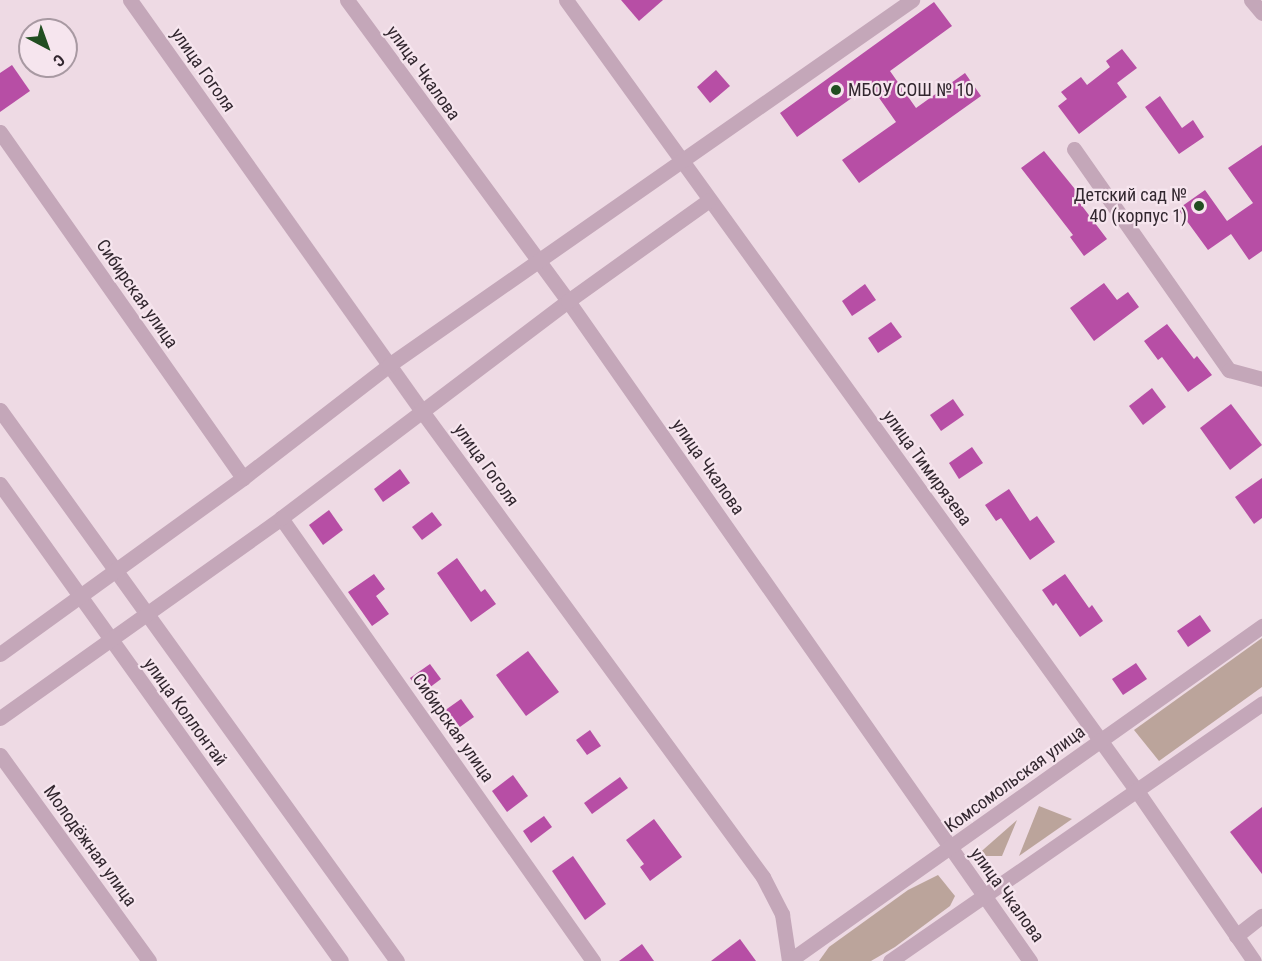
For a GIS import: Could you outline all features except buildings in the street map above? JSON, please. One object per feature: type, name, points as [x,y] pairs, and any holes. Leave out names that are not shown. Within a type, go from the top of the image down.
[{"type":"street","name":"улица Гоголя","points":[[130,0],[421,410],[768,884],[782,914],[789,961]]},
{"type":"street","name":"улица Чкалова","points":[[347,0],[537,262],[568,301],[1030,961]]},
{"type":"street","name":"улица Тимирязева","points":[[566,0],[680,161],[1137,791],[1254,961]]},
{"type":"street","points":[[0,654],[243,478],[389,365],[912,0]]},
{"type":"street","points":[[1251,0],[1262,13]]},
{"type":"street","name":"Сибирская улица","points":[[0,132],[243,478]]},
{"type":"street","points":[[1074,149],[1229,369],[1262,379]]},
{"type":"street","points":[[0,718],[281,518],[421,410],[709,200]]},
{"type":"street","points":[[0,410],[116,570]]},
{"type":"street","name":"улица Коллонтай","points":[[0,484],[110,641],[341,961]]},
{"type":"street","name":"Сибирская улица","points":[[281,518],[593,961]]},
{"type":"street","name":"улица Коллонтай","points":[[116,570],[397,961]]},
{"type":"street","name":"Комсомольская улица","points":[[789,961],[1262,626]]},
{"type":"street","points":[[890,961],[1262,703]]},
{"type":"street","name":"Молодёжная улица","points":[[0,755],[149,961]]},
{"type":"street","points":[[1236,936],[1262,916]]},
{"type":"shaded area","points":[[1262,638],[1262,687],[1159,761],[1134,730]]},
{"type":"shaded area","points":[[1039,806],[1072,819],[1019,856]]},
{"type":"shaded area","points":[[1017,820],[1002,856],[976,856]]},
{"type":"shaded area","points":[[938,875],[955,896],[950,906],[895,947],[871,961],[819,961],[829,947],[908,890]]},
{"type":"place","name":"МБОУ СОШ № 10","points":[[836,90]]},
{"type":"place","name":"Детский сад № 40 (корпус 1)","points":[[1199,206]]}]
